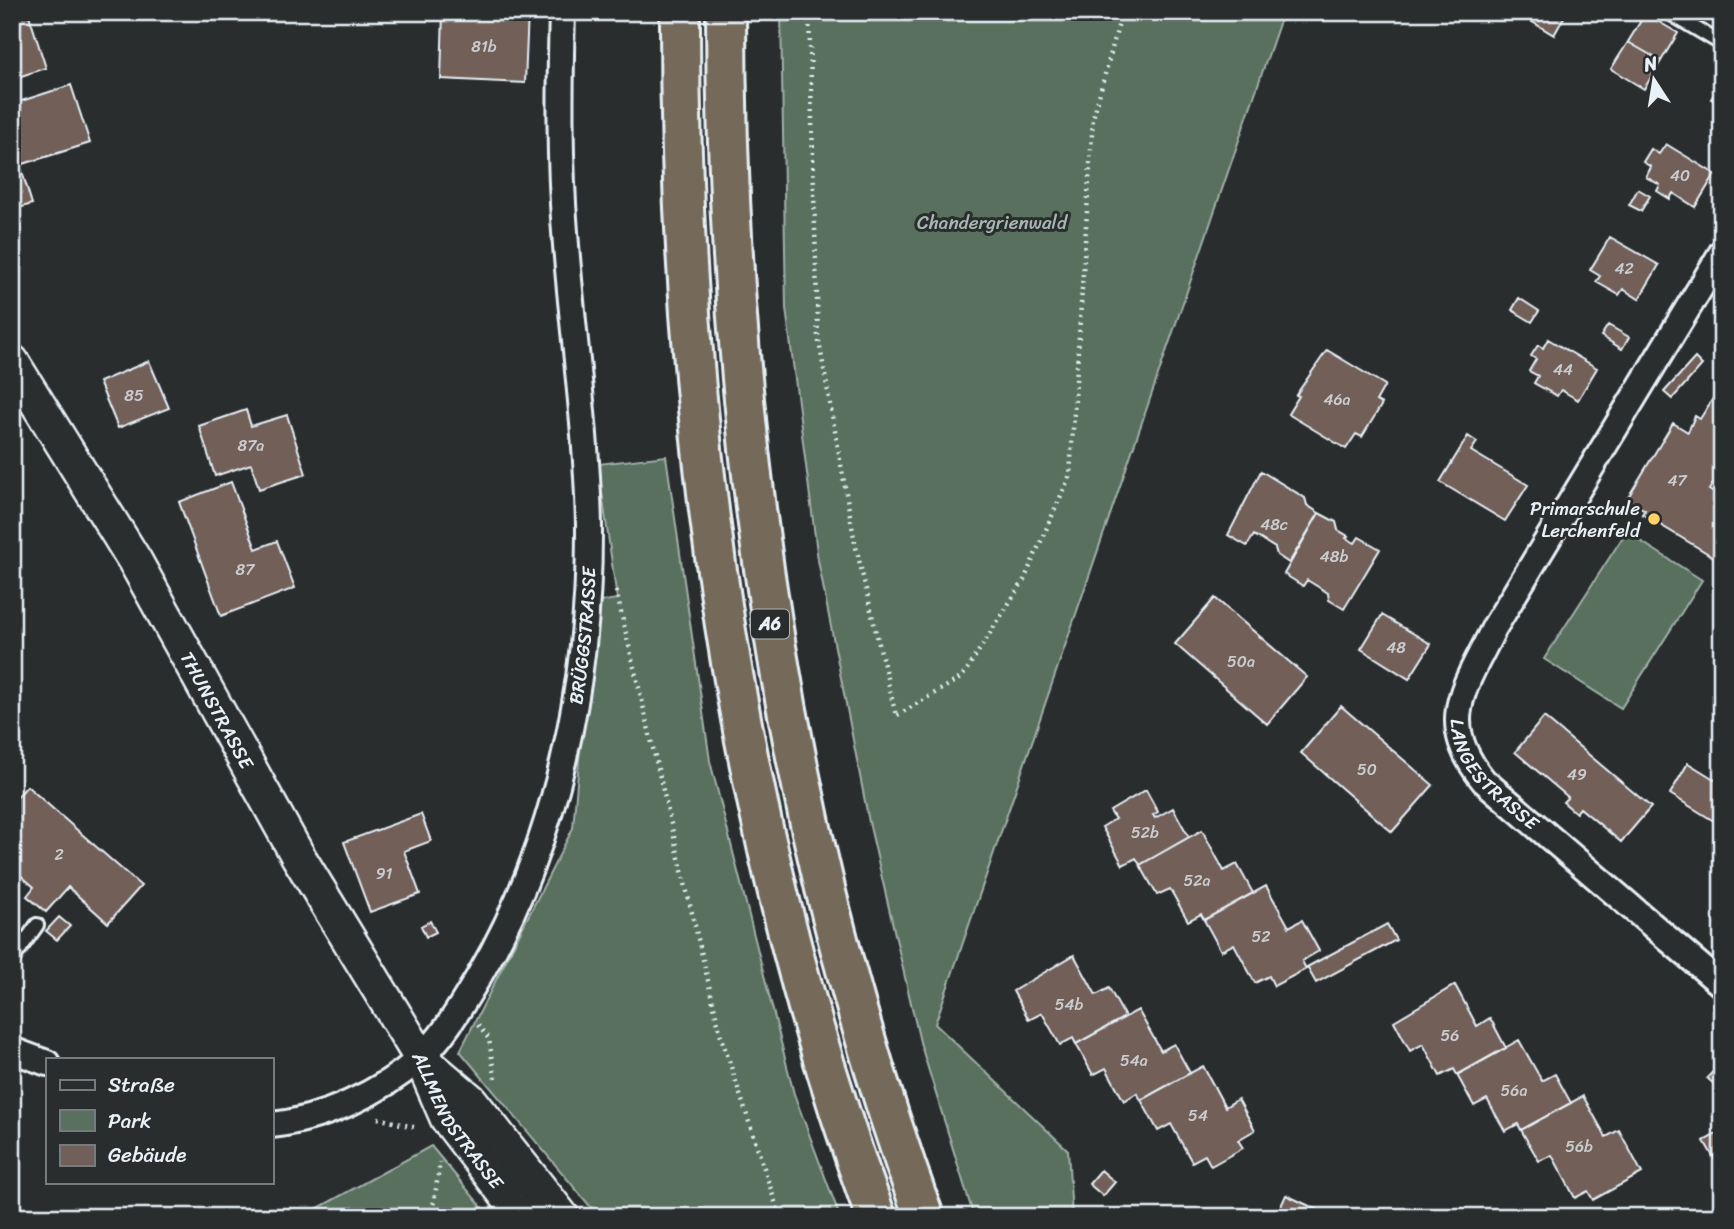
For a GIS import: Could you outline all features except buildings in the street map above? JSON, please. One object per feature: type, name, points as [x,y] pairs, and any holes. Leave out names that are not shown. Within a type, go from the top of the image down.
[{"type":"highway","name":"A6","points":[[680,12],[682,162],[690,322],[706,487],[728,645],[758,805],[781,905],[839,1108],[876,1217]]},
{"type":"highway","name":"A6","points":[[726,12],[727,160],[735,320],[750,481],[772,638],[802,795],[839,948],[882,1095],[924,1217]]},
{"type":"main road","name":"THUNSTRASSE","points":[[13,364],[135,561],[298,856],[421,1058]]},
{"type":"main road","name":"ALLMENDSTRASSE","points":[[421,1058],[438,1125],[523,1217]]},
{"type":"main road","name":"ALLMENDSTRASSE","points":[[421,1058],[470,1100],[562,1217]]},
{"type":"street","name":"BRÜGGSTRASSE","points":[[273,1125],[323,1113],[361,1096],[421,1058],[462,1005],[501,936],[538,843],[564,761],[580,673],[589,527],[562,192],[559,114],[562,12]]},
{"type":"street","name":"LANGESTRASSE","points":[[1722,252],[1494,628],[1463,690],[1457,714],[1459,742],[1468,762],[1484,781],[1722,985]]},
{"type":"street","points":[[12,1050],[46,1063]]},
{"type":"lane","points":[[1668,12],[1722,44]]},
{"type":"lane","points":[[12,960],[37,925]]},
{"type":"path","points":[[809,12],[818,337],[855,543],[896,716],[962,677],[1024,580],[1070,475],[1093,118],[1122,12]]},
{"type":"path","points":[[612,581],[622,606],[721,1036],[780,1217]]},
{"type":"path","points":[[462,1005],[489,1039],[495,1083]]},
{"type":"path","points":[[361,1096],[379,1119],[438,1125],[441,1156],[434,1202],[428,1217]]},
{"type":"green space","name":"Chandergrienwald","points":[[781,12],[1283,12],[935,1024],[1068,1150],[1072,1217],[974,1217],[920,1042],[869,822],[818,560],[786,308]]},
{"type":"green space","points":[[666,456],[710,761],[794,1094],[840,1217],[599,1217],[460,1051],[573,828],[593,603],[617,599],[598,464]]},
{"type":"green space","points":[[1626,532],[1702,580],[1621,708],[1544,659]]},
{"type":"green space","points":[[431,1146],[490,1217],[302,1217]]},
{"type":"place","name":"Primarschule Lerchenfeld","points":[[1654,519]]}]
